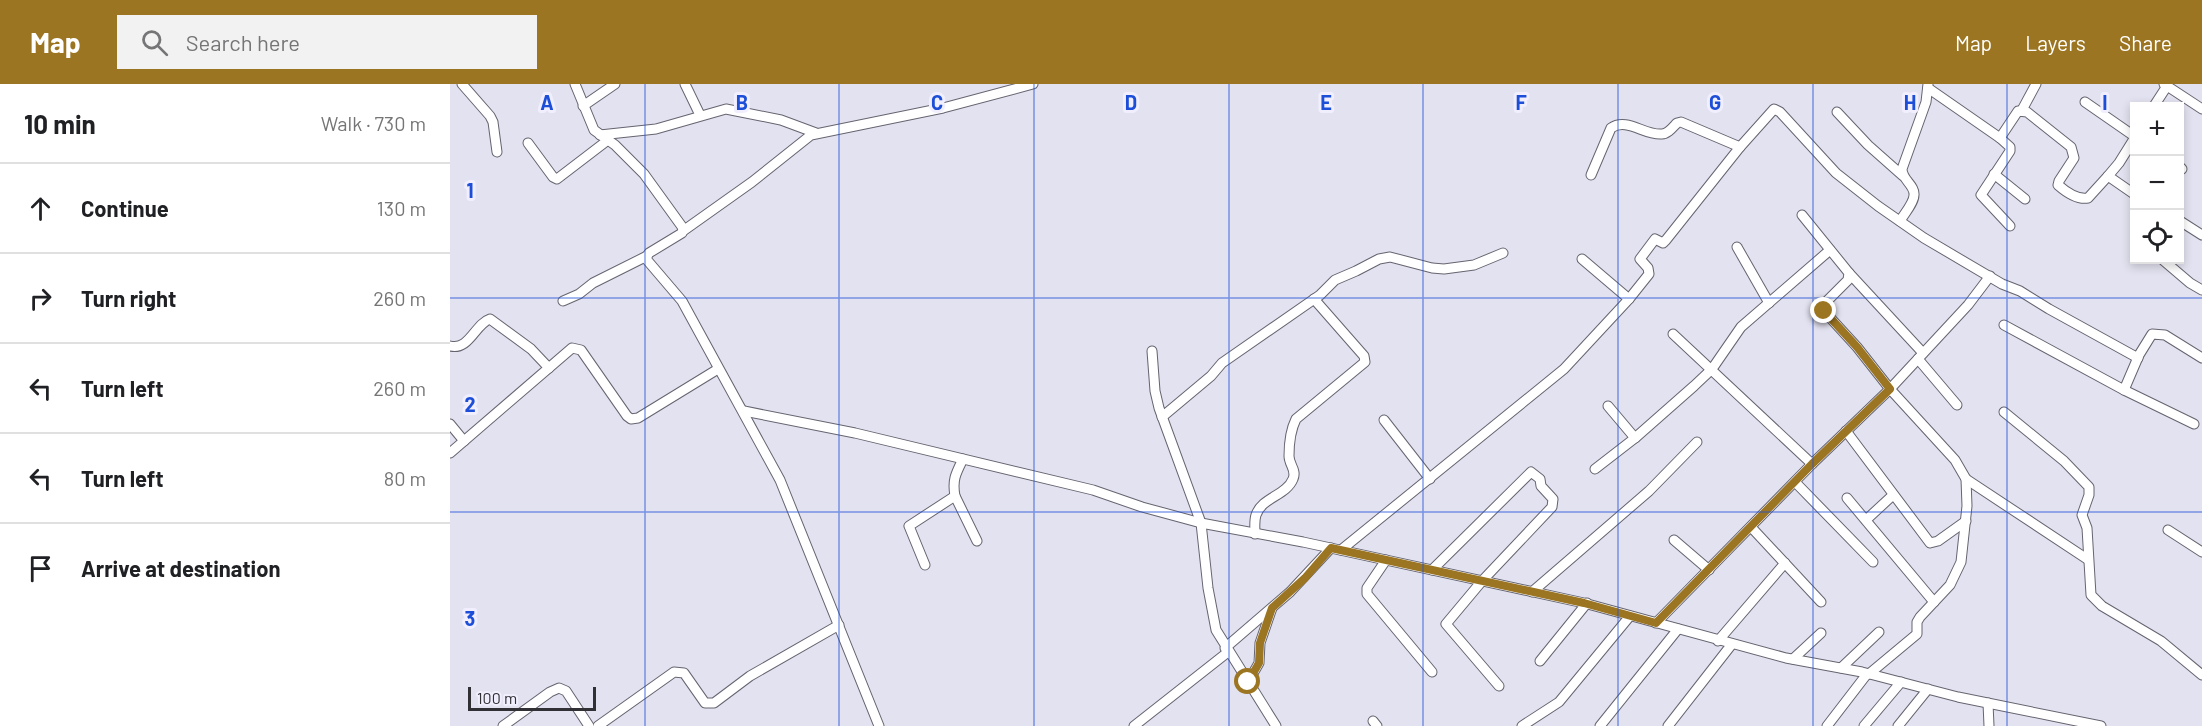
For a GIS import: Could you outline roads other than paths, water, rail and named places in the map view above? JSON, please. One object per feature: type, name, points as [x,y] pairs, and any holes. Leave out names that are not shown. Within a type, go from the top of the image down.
[{"type":"street","points":[[462,84],[490,116],[497,152]]},
{"type":"street","points":[[575,84],[594,130],[644,174],[683,231]]},
{"type":"street","points":[[583,106],[615,84]]},
{"type":"street","points":[[685,84],[700,116]]},
{"type":"street","points":[[563,301],[647,256],[734,196],[807,136],[943,108],[1033,84]]},
{"type":"street","points":[[2000,138],[2018,111],[2022,110],[2036,84]]},
{"type":"street","points":[[2156,102],[2165,85],[2201,106]]},
{"type":"street","points":[[1903,176],[1902,169],[1926,102],[1928,86],[2010,147],[2010,151],[1981,195],[2010,226]]},
{"type":"street","points":[[2085,102],[2130,135]]},
{"type":"street","points":[[528,143],[553,177],[557,179],[604,138],[656,129],[720,110],[733,109],[781,120],[816,133]]},
{"type":"street","points":[[1341,550],[1564,369],[1629,299],[1650,271],[1640,259],[1646,248],[1655,239],[1663,243],[1666,240],[1770,111],[1777,110],[1836,173],[1900,221],[2002,284],[2020,291],[2138,358]]},
{"type":"street","points":[[2022,110],[2071,147],[2074,158],[2058,185],[2078,198],[2088,198],[2119,164],[2130,145]]},
{"type":"street","points":[[1837,112],[1868,145],[1903,176],[1913,191],[1914,196],[1900,221]]},
{"type":"street","points":[[1591,176],[1611,128],[1615,125],[1623,124],[1661,135],[1681,122],[1740,147]]},
{"type":"street","points":[[1994,174],[2025,199]]},
{"type":"street","points":[[2108,176],[2130,191]]},
{"type":"street","points":[[1802,215],[1921,356],[1957,405]]},
{"type":"street","points":[[2184,224],[2202,235]]},
{"type":"street","points":[[1737,247],[1769,303]]},
{"type":"street","points":[[1595,469],[1635,438],[1712,369],[1741,327],[1830,250]]},
{"type":"street","points":[[1162,417],[1211,376],[1222,363],[1314,299],[1335,280],[1384,257],[1444,269],[1474,265],[1503,253]]},
{"type":"street","points":[[647,256],[647,260],[682,301],[780,480],[879,726]]},
{"type":"street","points":[[1582,260],[1629,299]]},
{"type":"street","points":[[2168,264],[2202,290]]},
{"type":"street","points":[[1849,273],[1848,280],[1824,304],[1824,311],[1857,347],[1890,389],[1955,460],[1966,478],[2087,559]]},
{"type":"street","points":[[1656,623],[1812,464],[1890,389],[1974,297],[1990,276]]},
{"type":"street","points":[[1255,534],[1256,516],[1261,507],[1289,487],[1294,478],[1294,470],[1289,458],[1296,419],[1365,362],[1364,356],[1314,299]]},
{"type":"street","points":[[450,345],[456,347],[465,343],[484,321],[493,320],[531,349],[549,368]]},
{"type":"street","points":[[2004,325],[2124,390],[2194,424]]},
{"type":"street","points":[[2124,390],[2150,335],[2157,333],[2165,335],[2202,358]]},
{"type":"street","points":[[1673,334],[1812,464]]},
{"type":"street","points":[[450,453],[570,349],[581,350],[627,416],[634,419],[718,369]]},
{"type":"street","points":[[1152,351],[1155,391],[1162,417],[1201,524],[1212,615],[1216,630],[1276,726]]},
{"type":"street","points":[[1608,406],[1635,438]]},
{"type":"street","points":[[744,411],[855,434],[1093,490],[1201,524],[1341,550],[1587,603],[1793,659],[2101,726]]},
{"type":"street","points":[[2004,412],[2064,461],[2089,487],[2089,495],[2082,515],[2086,528],[2091,595],[2095,600],[2161,641],[2202,675]]},
{"type":"street","points":[[1384,420],[1430,479]]},
{"type":"street","points":[[450,424],[464,441]]},
{"type":"street","points":[[1846,431],[1930,543],[1938,541],[1966,521]]},
{"type":"street","points":[[1532,592],[1649,491],[1697,442]]},
{"type":"street","points":[[963,459],[954,477],[955,496],[977,541]]},
{"type":"street","points":[[1432,570],[1533,472],[1541,480],[1541,486],[1553,499],[1552,507],[1482,581],[1446,624],[1499,686]]},
{"type":"street","points":[[1827,726],[1868,674],[1917,634],[1917,622],[1950,585],[1961,562],[1966,521],[1966,478]]},
{"type":"street","points":[[1795,482],[1873,562]]},
{"type":"street","points":[[1866,520],[1893,495]]},
{"type":"street","points":[[925,565],[909,525],[955,496]]},
{"type":"street","points":[[1847,498],[1934,602]]},
{"type":"street","points":[[1751,527],[1821,602]]},
{"type":"street","points":[[2168,530],[2202,552]]},
{"type":"street","points":[[1674,540],[1709,570]]},
{"type":"street","points":[[1134,726],[1227,650],[1305,578],[1331,548]]},
{"type":"street","points":[[1386,560],[1367,588],[1367,594],[1432,672]]},
{"type":"street","points":[[1718,640],[1785,563]]},
{"type":"street","points":[[1540,661],[1587,603]]},
{"type":"street","points":[[1248,682],[1259,663],[1260,643],[1272,608]]},
{"type":"street","points":[[1522,726],[1559,702],[1630,616]]},
{"type":"street","points":[[598,726],[674,672],[684,673],[705,703],[714,703],[750,676],[839,625]]},
{"type":"street","points":[[1600,726],[1678,629]]},
{"type":"street","points":[[1841,668],[1879,632]]},
{"type":"street","points":[[1793,659],[1821,633]]},
{"type":"street","points":[[1668,726],[1732,644]]},
{"type":"street","points":[[1864,726],[1901,682]]},
{"type":"street","points":[[503,726],[559,688],[566,691],[589,726]]},
{"type":"street","points":[[1898,726],[1928,689]]},
{"type":"street","points":[[1988,703],[1989,726]]}]
